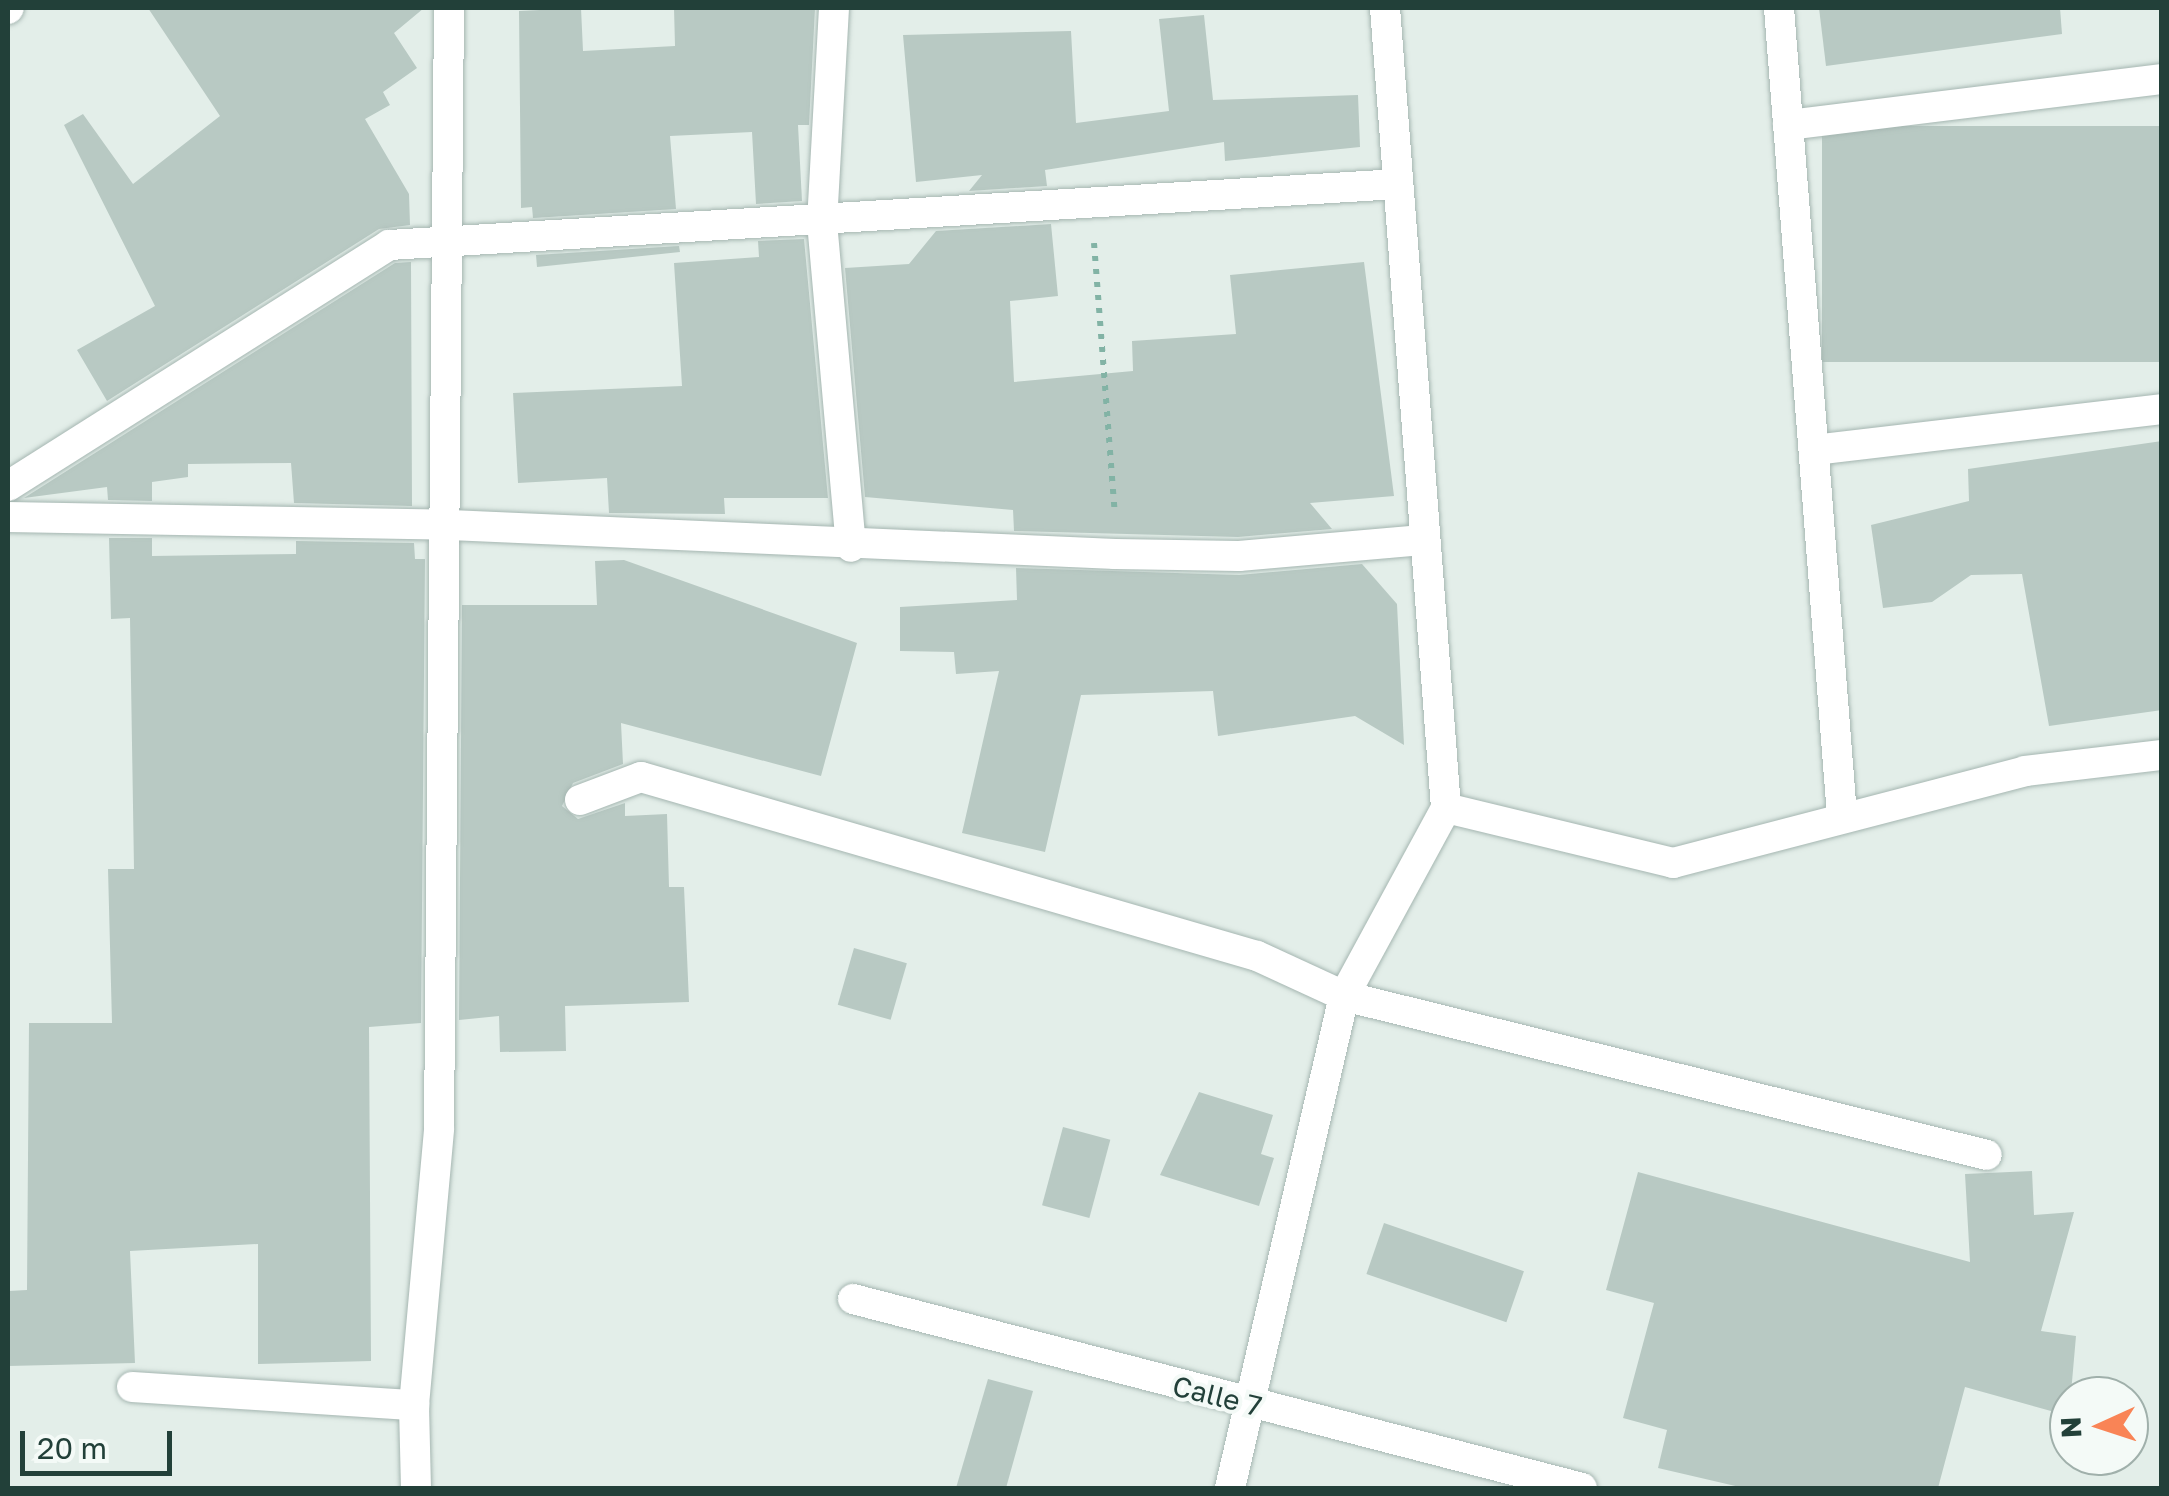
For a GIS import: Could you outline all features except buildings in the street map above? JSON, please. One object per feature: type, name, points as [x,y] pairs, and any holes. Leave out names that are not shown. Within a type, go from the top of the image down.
[{"type":"street","points":[[416,1488],[414,1404],[440,1128],[450,525],[449,8]]},
{"type":"street","points":[[834,8],[822,222],[851,547]]},
{"type":"street","points":[[1230,1488],[1344,996],[1446,808],[1422,540],[1385,8]]},
{"type":"street","points":[[1779,8],[1842,815]]},
{"type":"street","points":[[1788,125],[2162,78]]},
{"type":"street","points":[[8,486],[389,245],[451,238],[822,222],[1397,184]]},
{"type":"street","points":[[1814,450],[2162,409]]},
{"type":"street","points":[[8,518],[450,525],[851,547],[1240,556],[1422,540]]},
{"type":"street","points":[[1446,808],[1673,863],[1842,815],[2026,770],[2162,755]]},
{"type":"street","points":[[580,800],[641,776],[1257,956],[1344,996],[1987,1155]]},
{"type":"street","name":"Calle 7","points":[[853,1299],[1582,1488]]},
{"type":"street","points":[[132,1387],[414,1404]]},
{"type":"path","points":[[1089,202],[1115,554]]}]
